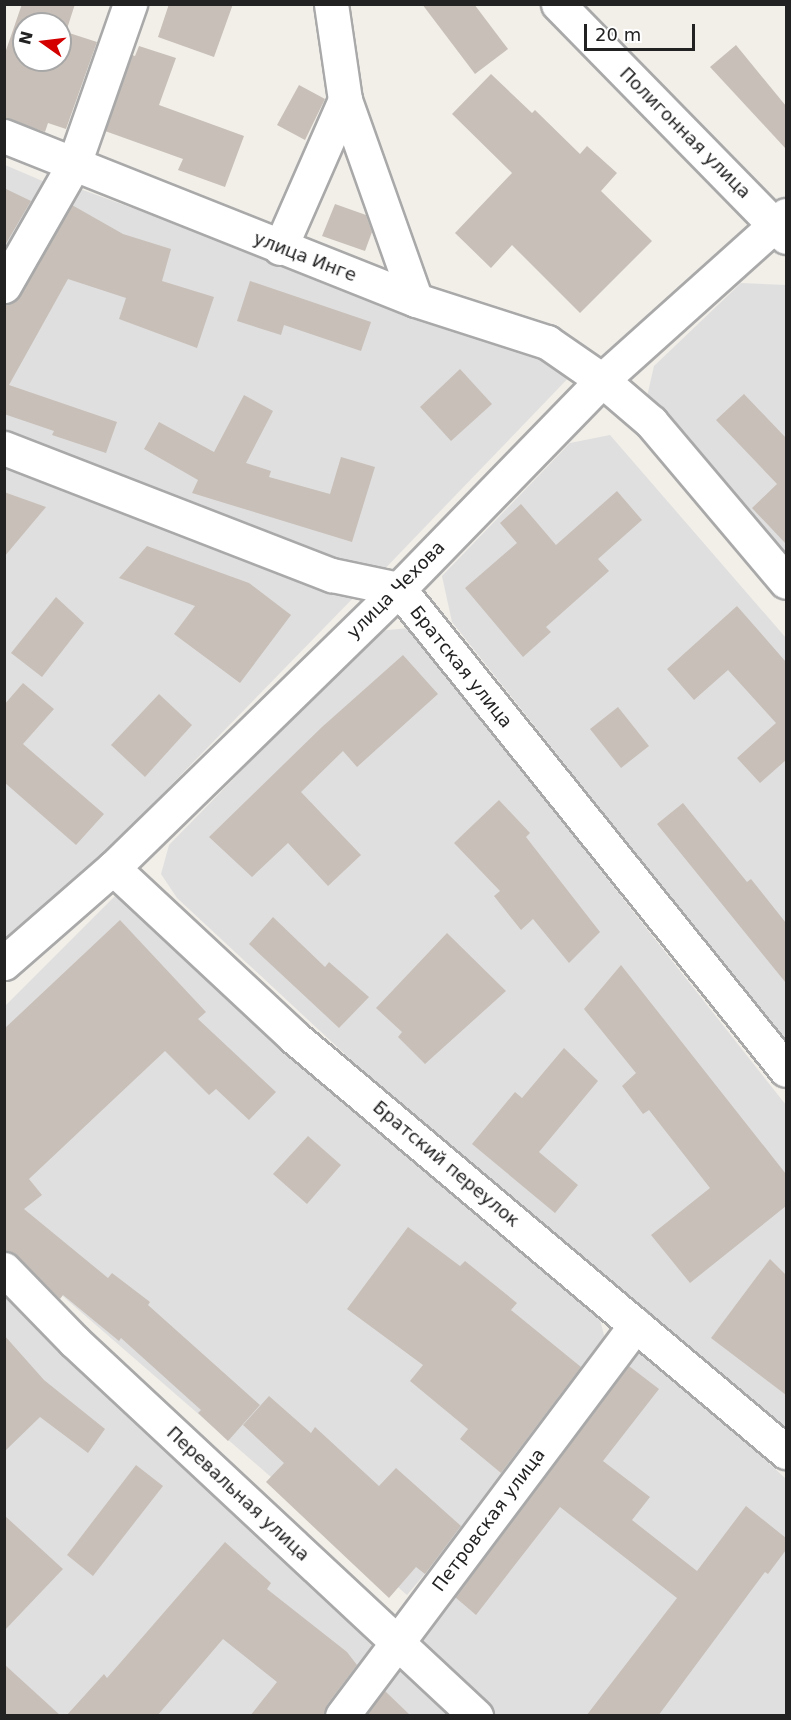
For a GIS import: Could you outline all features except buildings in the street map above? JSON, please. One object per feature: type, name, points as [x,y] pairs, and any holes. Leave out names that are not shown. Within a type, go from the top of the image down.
[{"type":"street","points":[[4,286],[74,164],[130,4]]},
{"type":"street","points":[[331,4],[345,100],[416,300]]},
{"type":"street","name":"Полигонная улица","points":[[558,4],[784,225]]},
{"type":"street","points":[[280,248],[345,100]]},
{"type":"street","name":"улица Инге","points":[[4,136],[280,248],[416,300],[547,342],[602,380],[651,422],[786,582]]},
{"type":"street","name":"улица Чехова","points":[[4,963],[112,868],[399,590],[602,380],[784,225]]},
{"type":"street","name":"Братская улица","points":[[4,448],[332,575],[399,590],[786,1070]]},
{"type":"street","name":"Братский переулок","points":[[112,868],[294,1037],[786,1452]]},
{"type":"street","name":"Перевальная улица","points":[[4,1269],[74,1341],[476,1716]]},
{"type":"street","name":"Петровская улица","points":[[342,1716],[636,1325]]},
{"type":"shaded area","points":[[5,165],[52,185],[5,266]]},
{"type":"shaded area","points":[[72,186],[576,370],[375,579],[5,439],[5,301]]},
{"type":"shaded area","points":[[741,283],[786,285],[786,568],[646,401],[654,366]]},
{"type":"shaded area","points":[[610,435],[786,638],[786,1043],[452,622],[442,576],[570,443]]},
{"type":"shaded area","points":[[5,460],[358,593],[102,856],[5,946]]},
{"type":"shaded area","points":[[409,628],[786,1105],[786,1428],[477,1177],[177,898],[161,874],[169,845],[378,631]]},
{"type":"shaded area","points":[[115,896],[600,1320],[609,1354],[407,1595],[5,1246],[5,1006]]},
{"type":"shaded area","points":[[4,1277],[373,1647],[318,1715],[5,1715]]},
{"type":"shaded area","points":[[634,1338],[786,1479],[786,1715],[496,1715],[411,1635]]},
{"type":"shaded area","points":[[400,1664],[452,1716],[360,1716]]}]
